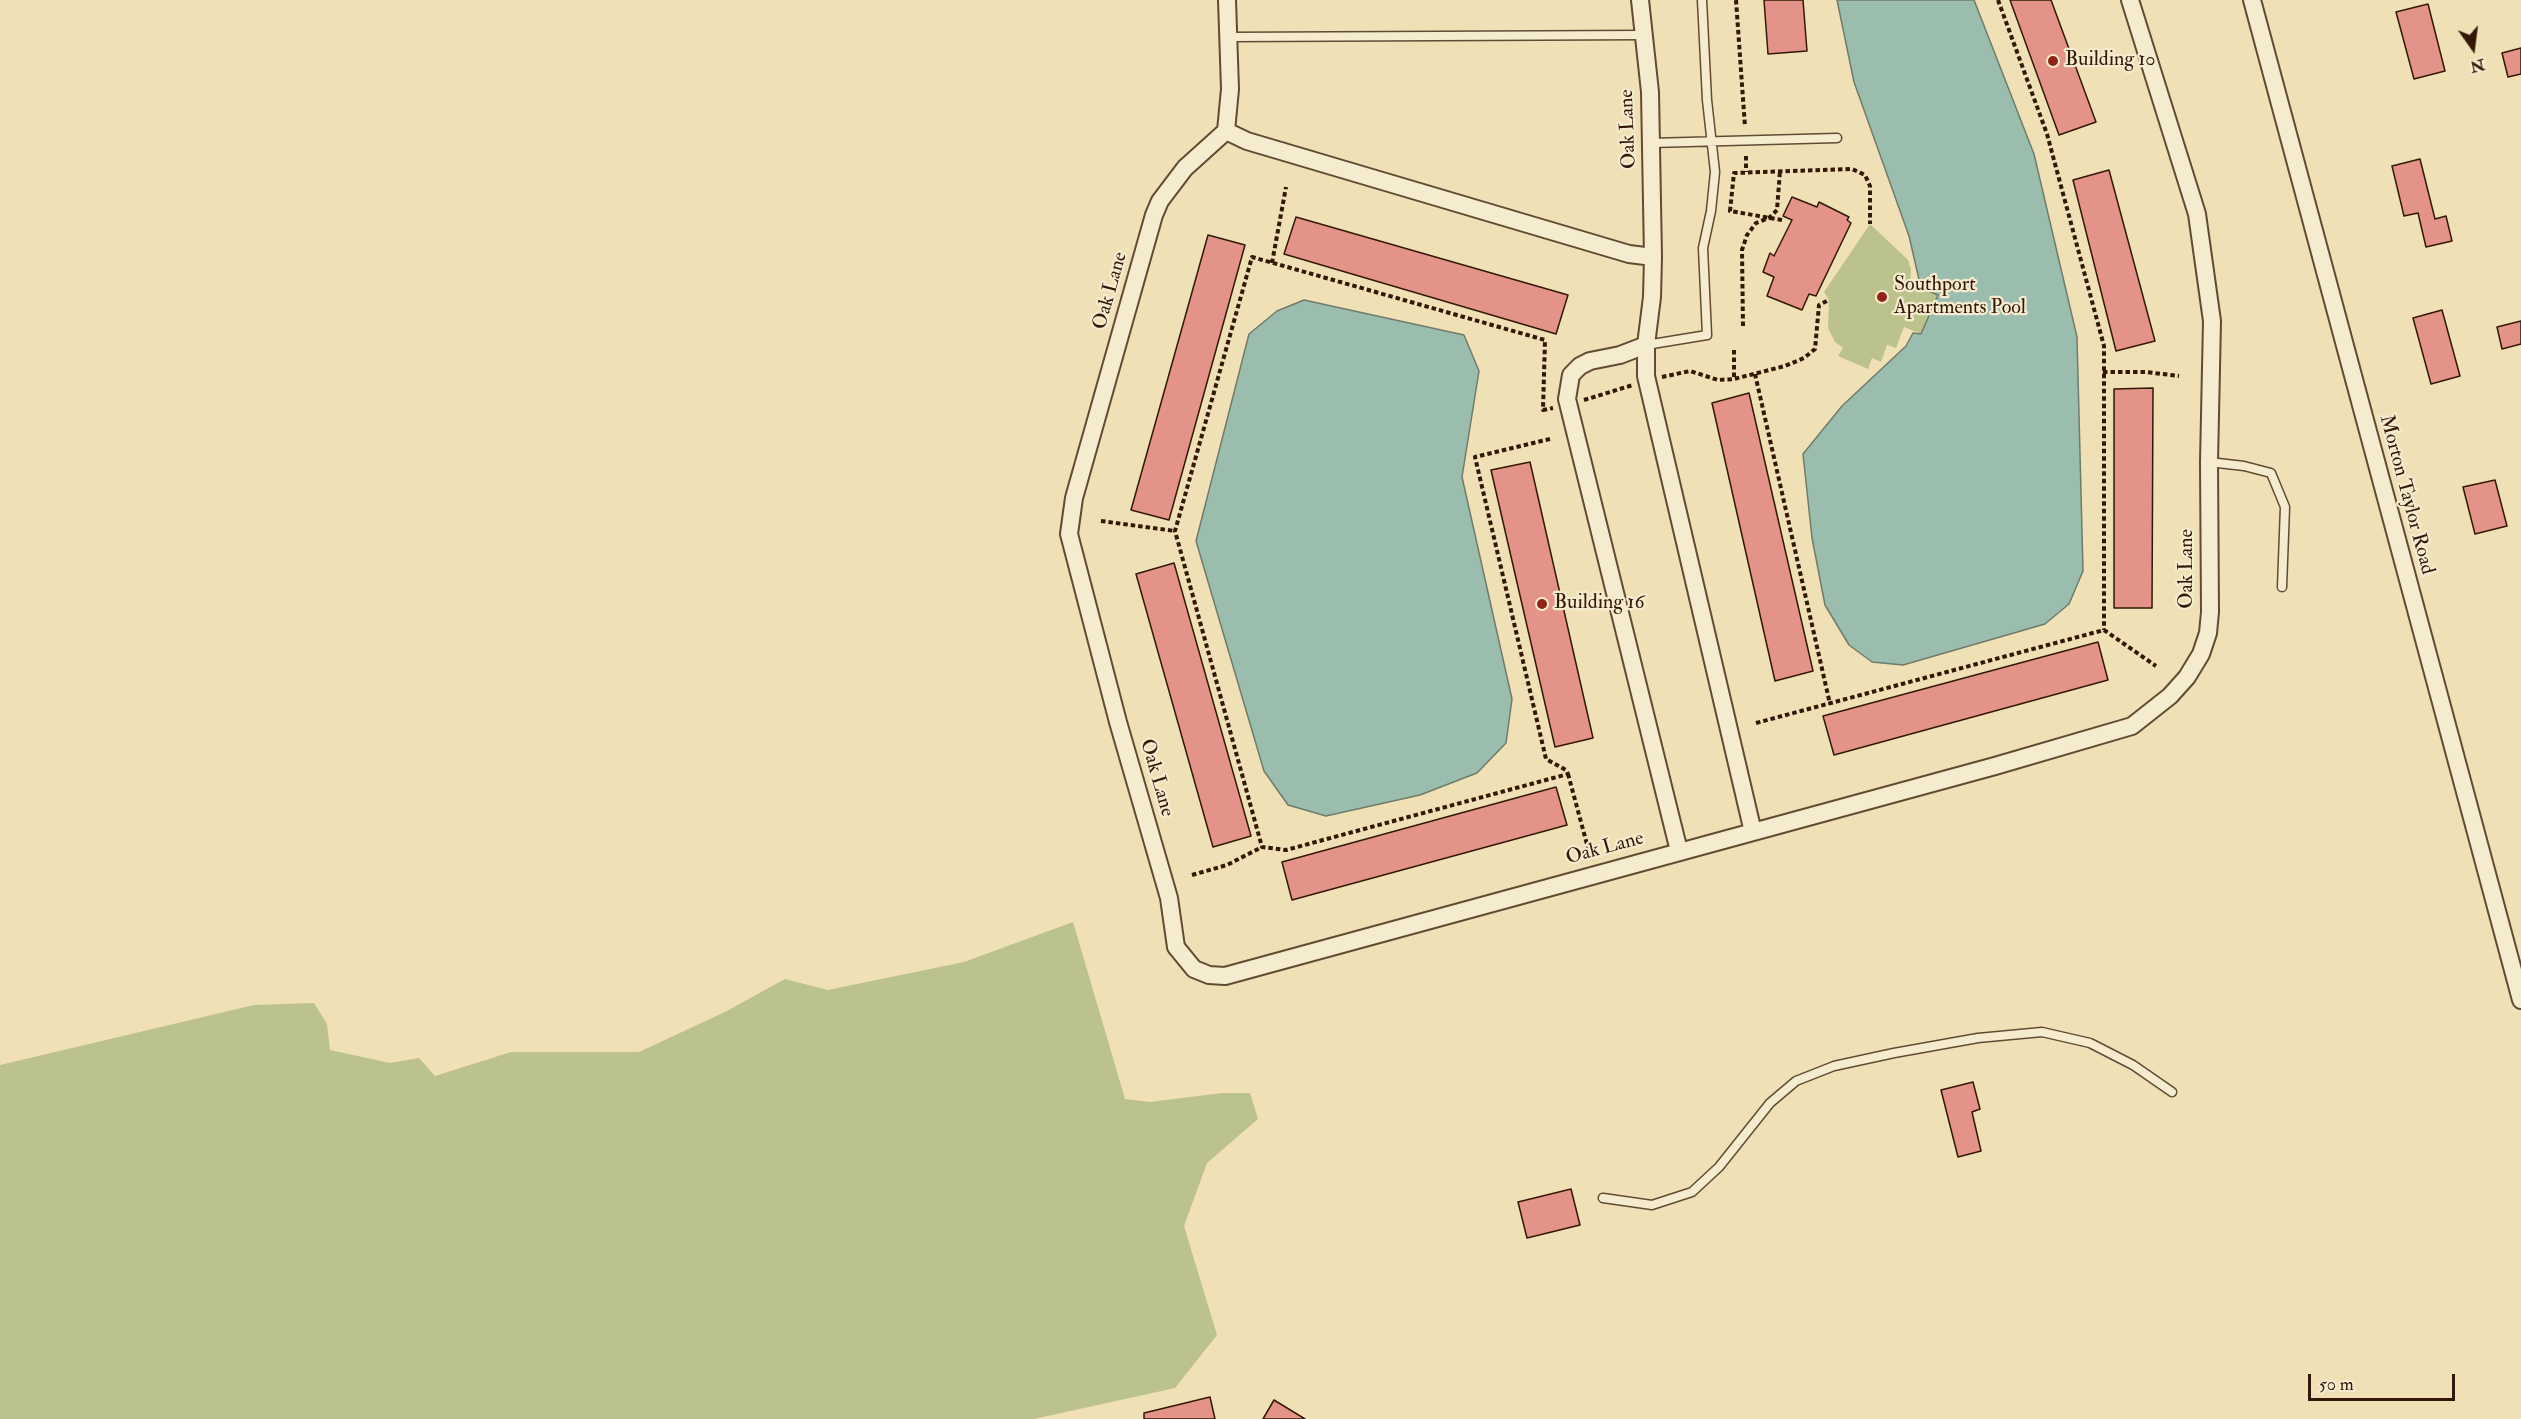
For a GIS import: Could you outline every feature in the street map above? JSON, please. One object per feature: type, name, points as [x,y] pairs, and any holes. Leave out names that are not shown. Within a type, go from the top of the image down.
[{"type":"street","points":[[1227,0],[1230,89],[1226,131],[1247,141],[1617,250],[1653,256]]},
{"type":"street","name":"Oak Lane","points":[[1640,0],[1650,92],[1653,256],[1652,297],[1646,345],[1646,376],[1753,832]]},
{"type":"street","name":"Oak Lane","points":[[1226,131],[1185,168],[1160,201],[1154,215],[1070,518],[1069,534],[1118,722],[1169,898],[1176,947],[1194,969],[1209,975],[1225,976],[1995,766],[2132,726],[2151,712],[2187,677],[2201,654],[2208,633],[2210,612],[2209,462],[2212,321],[2197,214],[2130,0]]},
{"type":"street","name":"Morton Taylor Road","points":[[2252,0],[2521,1000]]},
{"type":"street","points":[[1646,345],[1580,366],[1571,375],[1567,399],[1679,851]]},
{"type":"lane","points":[[1646,345],[1707,335],[1703,249],[1711,211],[1714,172],[1702,0]]},
{"type":"lane","points":[[1230,37],[1645,35]]},
{"type":"lane","points":[[1651,143],[1837,138]]},
{"type":"lane","points":[[2209,462],[2244,466],[2271,473],[2285,507],[2282,587]]},
{"type":"lane","points":[[1603,1198],[1652,1205],[1692,1192],[1719,1167],[1770,1103],[1797,1081],[1834,1066],[1978,1038],[2042,1032],[2090,1043],[2133,1065],[2172,1092]]},
{"type":"path","points":[[1736,0],[1745,127]]},
{"type":"path","points":[[1998,0],[2047,134],[2104,346],[2104,630]]},
{"type":"path","points":[[1746,156],[1746,172]]},
{"type":"path","points":[[1782,220],[1730,211],[1734,173],[1852,169],[1865,175],[1870,186],[1870,224]]},
{"type":"path","points":[[1743,326],[1742,250],[1756,223],[1769,218],[1777,210],[1780,171]]},
{"type":"path","points":[[1272,263],[1286,187]]},
{"type":"path","points":[[1262,847],[1175,531],[1252,258],[1545,340],[1544,410]]},
{"type":"path","points":[[1658,378],[1690,371],[1718,380],[1734,379],[1804,358],[1815,349],[1819,306],[1829,300]]},
{"type":"path","points":[[1734,350],[1734,379]]},
{"type":"path","points":[[2103,372],[2146,372],[2179,376]]},
{"type":"path","points":[[1755,374],[1830,704]]},
{"type":"path","points":[[1584,400],[1636,384]]},
{"type":"path","points":[[1550,439],[1475,457],[1546,759],[1566,770],[1568,774],[1588,848]]},
{"type":"path","points":[[1101,521],[1175,531]]},
{"type":"path","points":[[1756,723],[2104,630],[2156,666]]},
{"type":"path","points":[[1192,875],[1227,865],[1262,847],[1286,850],[1568,774]]},
{"type":"green space","name":"Southport Apartments Pool","points":[[1870,224],[1908,260],[1911,269],[1910,284],[1938,294],[1921,334],[1904,327],[1896,348],[1887,345],[1881,362],[1872,358],[1868,369],[1838,356],[1843,348],[1835,342],[1828,328],[1829,300],[1824,292]]},
{"type":"green space","points":[[1073,922],[1125,1099],[1150,1102],[1222,1093],[1250,1093],[1258,1119],[1207,1163],[1184,1226],[1217,1335],[1175,1388],[1034,1419],[0,1419],[0,1065],[254,1005],[314,1003],[327,1024],[330,1050],[390,1063],[419,1058],[435,1076],[511,1052],[639,1052],[725,1012],[785,979],[828,990],[964,962]]},
{"type":"shaded area","points":[[1837,0],[1974,0],[2034,154],[2077,337],[2083,571],[2069,604],[2045,624],[1903,665],[1872,662],[1849,645],[1825,605],[1812,538],[1803,454],[1842,406],[1906,346],[1913,333],[1921,334],[1938,295],[1921,288],[1909,236],[1854,82]]},
{"type":"shaded area","points":[[1304,300],[1464,335],[1479,371],[1462,477],[1512,699],[1506,743],[1477,773],[1420,795],[1326,816],[1288,805],[1264,771],[1196,541],[1249,334],[1277,311]]},
{"type":"building","points":[[1764,0],[1803,0],[1807,51],[1768,54]]},
{"type":"building","name":"Building 10","points":[[2010,0],[2051,0],[2096,122],[2059,135]]},
{"type":"building","points":[[2428,4],[2445,71],[2414,79],[2396,12]]},
{"type":"building","points":[[2521,48],[2521,74],[2508,77],[2502,53]]},
{"type":"building","points":[[2420,159],[2435,219],[2446,216],[2452,241],[2426,247],[2418,213],[2404,216],[2392,166]]},
{"type":"building","points":[[2109,170],[2155,341],[2116,351],[2073,180]]},
{"type":"building","points":[[1792,197],[1817,207],[1819,202],[1849,217],[1847,220],[1851,223],[1816,296],[1809,294],[1802,310],[1767,296],[1774,277],[1763,272],[1770,253],[1774,256],[1792,220],[1783,216]]},
{"type":"building","points":[[1296,217],[1568,295],[1556,334],[1284,254]]},
{"type":"building","points":[[1208,235],[1245,245],[1169,520],[1131,510]]},
{"type":"building","points":[[2442,310],[2460,376],[2431,384],[2413,318]]},
{"type":"building","points":[[2521,321],[2521,344],[2502,349],[2497,327]]},
{"type":"building","points":[[2153,388],[2152,608],[2114,608],[2114,389]]},
{"type":"building","points":[[1749,393],[1813,671],[1775,681],[1712,403]]},
{"type":"building","name":"Building 16","points":[[1530,462],[1593,738],[1555,747],[1491,470]]},
{"type":"building","points":[[2495,480],[2507,526],[2475,534],[2463,487]]},
{"type":"building","points":[[1174,563],[1251,836],[1213,847],[1136,574]]},
{"type":"building","points":[[2098,642],[2108,680],[1834,755],[1823,716]]},
{"type":"building","points":[[1556,787],[1567,825],[1292,900],[1282,862]]},
{"type":"building","points":[[1973,1082],[1980,1109],[1972,1112],[1981,1151],[1958,1157],[1941,1090]]},
{"type":"building","points":[[1571,1189],[1580,1225],[1527,1238],[1518,1202]]},
{"type":"building","points":[[1210,1397],[1215,1419],[1144,1419],[1144,1413]]},
{"type":"building","points":[[1274,1400],[1305,1419],[1263,1419]]},
{"type":"place","name":"Building 10","points":[[2053,61]]},
{"type":"place","name":"Southport Apartments Pool","points":[[1882,297]]},
{"type":"place","name":"Building 16","points":[[1542,604]]}]
